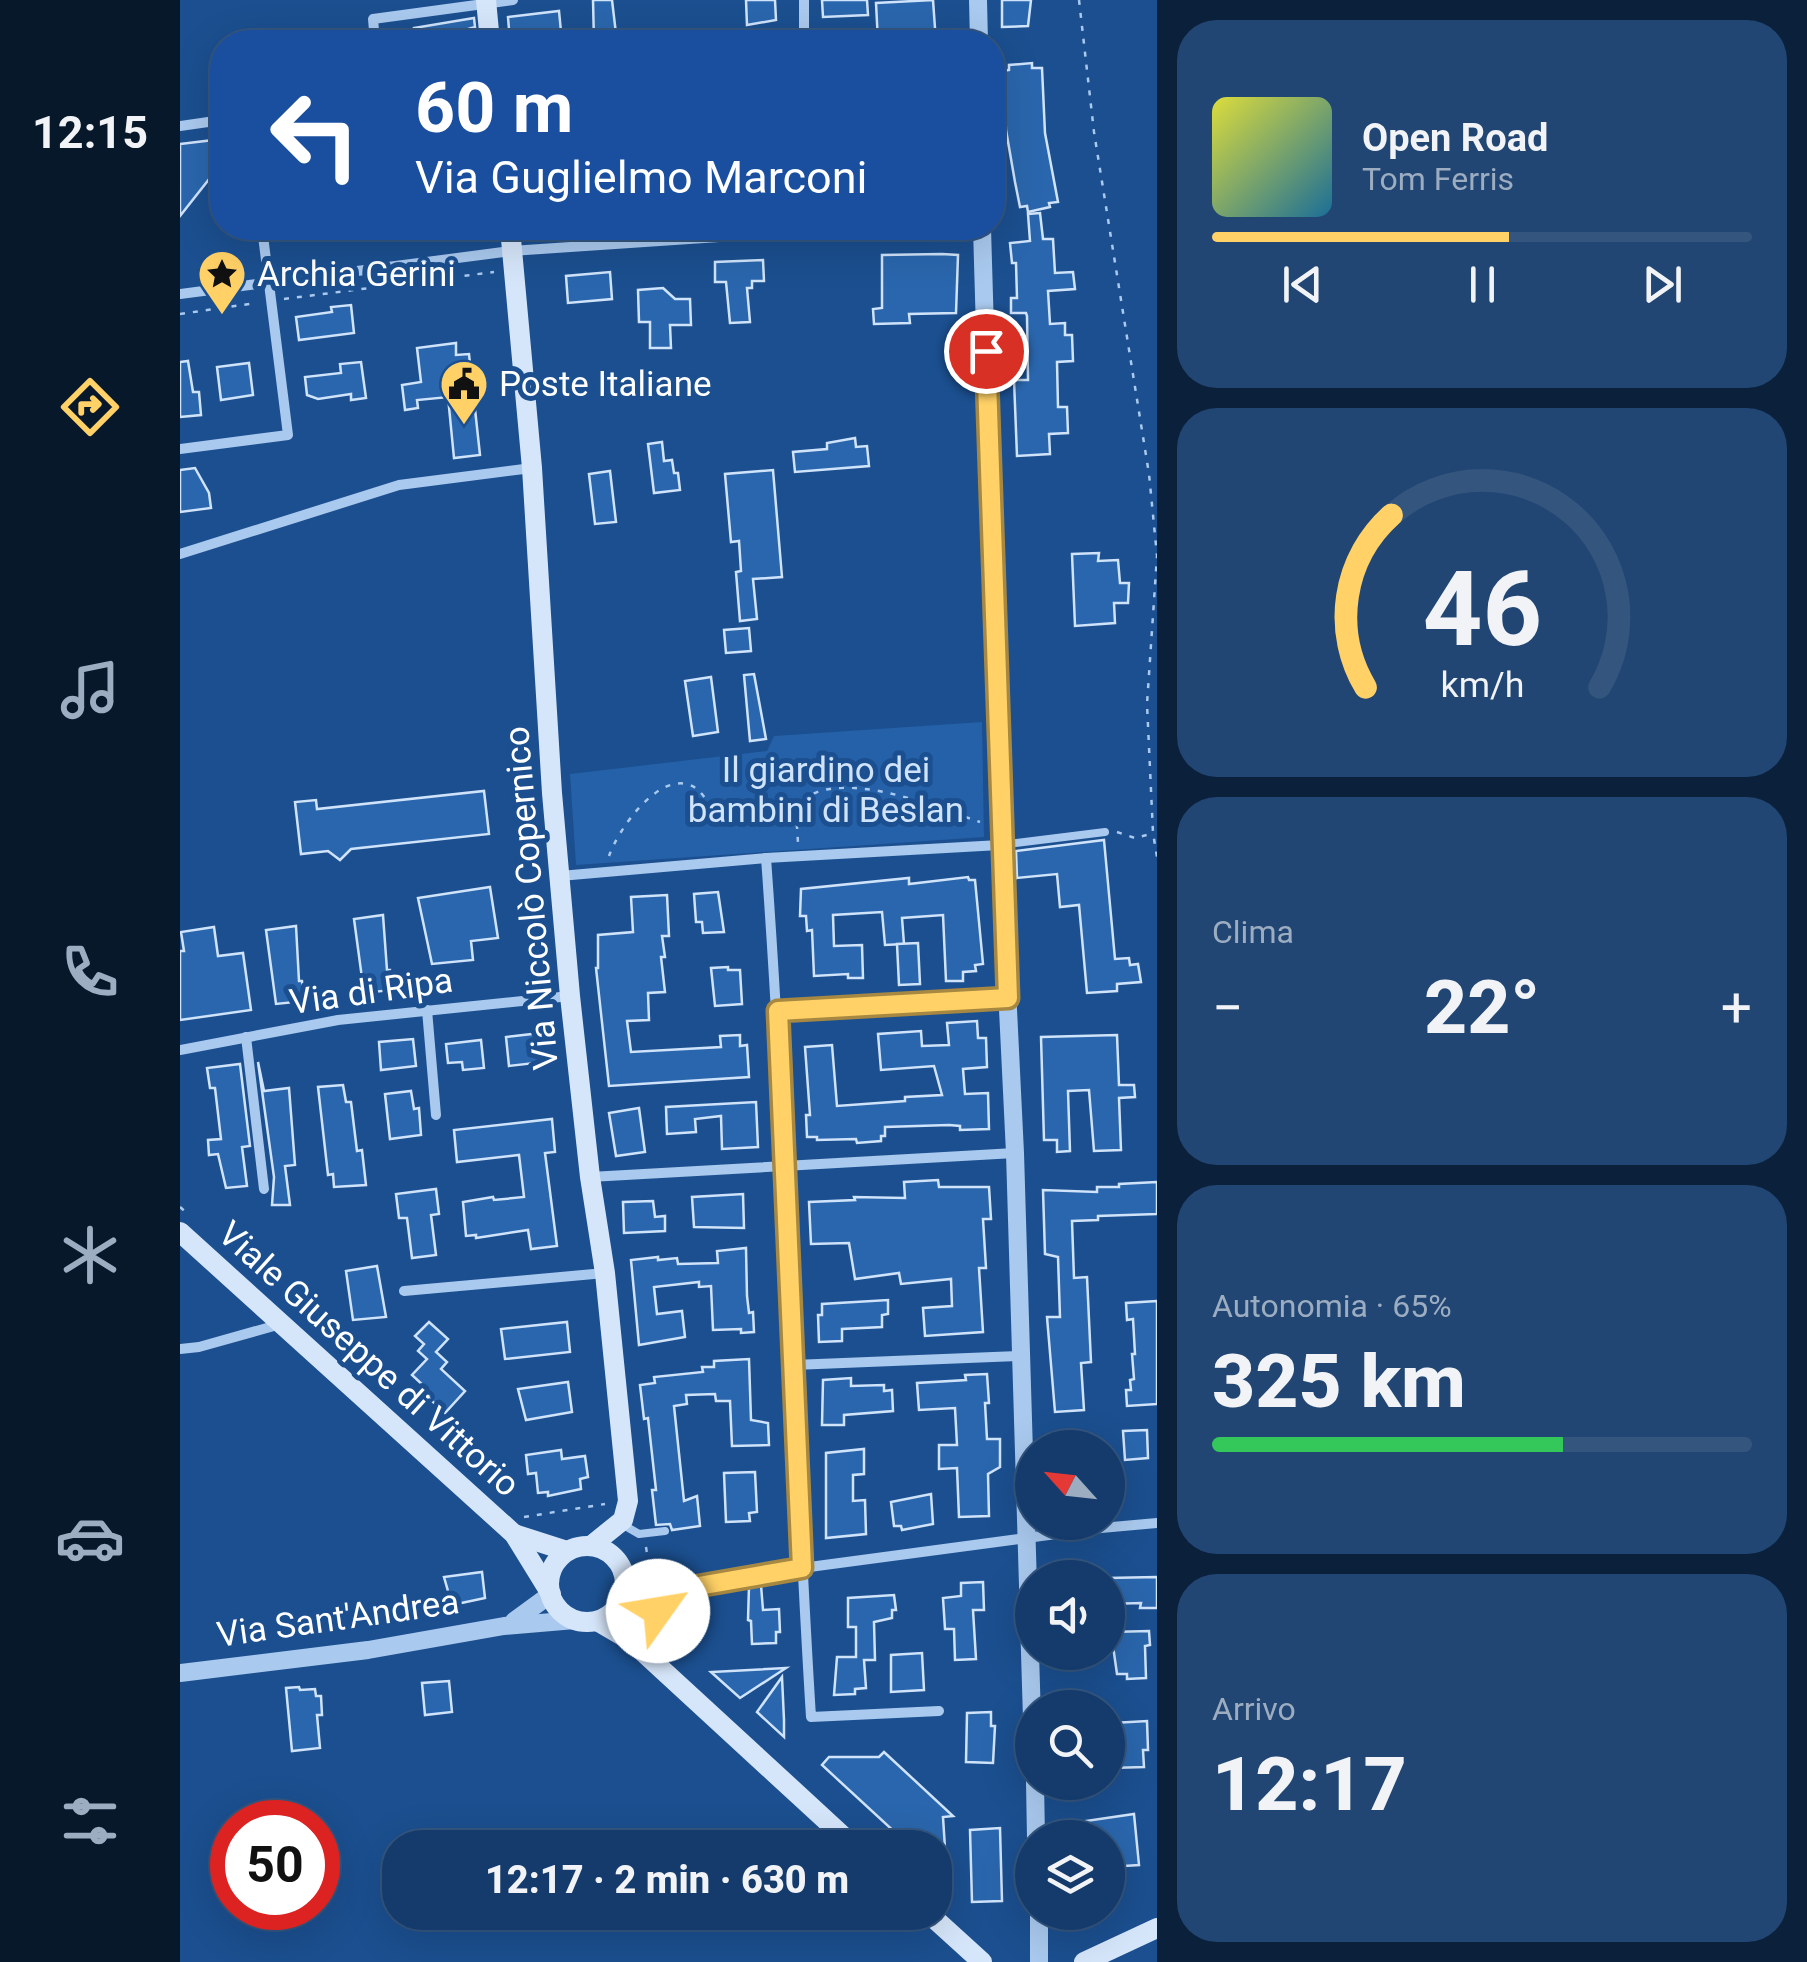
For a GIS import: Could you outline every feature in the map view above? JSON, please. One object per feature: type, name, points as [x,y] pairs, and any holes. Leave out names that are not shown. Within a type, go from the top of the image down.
[{"type":"main road","points":[[486,2],[489,30]]},
{"type":"main road","name":"Via Niccolò Copernico","points":[[509,240],[508,261],[532,468],[570,996],[605,1272],[628,1501],[620,1524]]},
{"type":"main road","name":"Viale Giuseppe di Vittorio","points":[[187,1226],[282,1324],[518,1526],[567,1551]]},
{"type":"main road","points":[[615,1603],[575,1620],[559,1609],[551,1594],[552,1569],[567,1551],[592,1546],[620,1524]]},
{"type":"main road","name":"Viale Giuseppe di Vittorio","points":[[518,1526],[551,1594]]},
{"type":"main road","points":[[592,1546],[618,1561],[615,1603],[632,1641],[836,1830]]},
{"type":"main road","points":[[656,1664],[652,1626],[658,1594]]},
{"type":"main road","points":[[1084,1962],[1157,1928]]},
{"type":"main road","points":[[947,1930],[982,1962]]},
{"type":"street","points":[[374,30],[373,19],[513,0]]},
{"type":"street","points":[[804,0],[804,30]]},
{"type":"street","points":[[978,0],[978,30]]},
{"type":"street","points":[[180,126],[210,122]]},
{"type":"street","points":[[180,449],[288,436],[264,240]]},
{"type":"street","points":[[180,294],[711,240]]},
{"type":"street","points":[[982,240],[1022,1430]]},
{"type":"street","points":[[180,554],[399,486],[532,468]]},
{"type":"street","points":[[560,876],[1000,836]]},
{"type":"street","points":[[766,858],[787,1166],[811,1717],[939,1711]]},
{"type":"street","name":"Via di Ripa","points":[[180,1050],[338,1020],[570,996]]},
{"type":"street","points":[[778,1011],[1008,998]]},
{"type":"street","points":[[427,1010],[436,1115]]},
{"type":"street","points":[[246,1037],[264,1188]]},
{"type":"street","points":[[590,1177],[1014,1153]]},
{"type":"street","points":[[404,1291],[605,1272]]},
{"type":"street","points":[[180,1349],[282,1324]]},
{"type":"street","points":[[793,1365],[1020,1356]]},
{"type":"street","points":[[1125,1527],[1157,1523]]},
{"type":"street","points":[[615,1603],[802,1568],[1018,1540]]},
{"type":"street","points":[[1026,1540],[1031,1690]]},
{"type":"street","name":"Via Sant'Andrea","points":[[504,1626],[551,1594]]},
{"type":"street","points":[[615,1603],[658,1594]]},
{"type":"street","name":"Via Sant'Andrea","points":[[180,1673],[368,1650],[504,1626],[575,1620]]},
{"type":"street","points":[[1039,1930],[1039,1962]]},
{"type":"lane","points":[[1000,836],[1105,832]]},
{"type":"lane","points":[[620,1524],[646,1534],[666,1531]]},
{"type":"path","points":[[1080,0],[1094,132],[1149,474],[1157,556],[1147,704],[1157,857]]},
{"type":"path","points":[[180,314],[508,261]]},
{"type":"path","points":[[606,872],[613,844],[635,810],[649,798],[681,784],[692,785],[702,793],[718,814],[782,814],[796,810],[808,796],[823,790],[877,792],[1000,836]]},
{"type":"path","points":[[796,810],[799,856]]},
{"type":"path","points":[[1105,832],[1125,832],[1135,838],[1153,834]]},
{"type":"path","points":[[180,1206],[187,1226]]},
{"type":"path","points":[[518,1526],[549,1510],[628,1501]]},
{"type":"path","points":[[646,1534],[658,1594]]},
{"type":"green space","name":"Il giardino dei bambini di Beslan","points":[[982,722],[984,837],[576,865],[570,774],[767,751],[774,736]]},
{"type":"building","points":[[593,0],[612,0],[616,30],[594,30]]},
{"type":"building","points":[[746,0],[775,0],[776,20],[747,25]]},
{"type":"building","points":[[822,0],[867,0],[868,15],[823,17]]},
{"type":"building","points":[[933,0],[935,30],[877,30],[876,3]]},
{"type":"building","points":[[1002,0],[1031,0],[1028,26],[1002,27]]},
{"type":"building","points":[[559,11],[561,30],[509,30],[508,17]]},
{"type":"building","points":[[474,18],[475,27],[465,30],[414,28]]},
{"type":"building","points":[[1032,63],[1032,68],[1042,68],[1045,133],[1058,202],[1028,212],[1027,206],[1020,207],[1006,130],[1005,71],[1009,65]]},
{"type":"building","points":[[210,140],[210,178],[180,216],[180,144]]},
{"type":"building","points":[[1040,213],[1043,239],[1053,239],[1055,273],[1073,272],[1075,289],[1048,291],[1050,324],[1065,323],[1065,335],[1072,335],[1073,361],[1057,362],[1058,407],[1067,407],[1068,433],[1049,434],[1050,454],[1017,456],[1014,380],[1028,380],[1027,316],[1011,313],[1011,298],[1017,298],[1016,263],[1012,263],[1010,243],[1030,241],[1028,214]]},
{"type":"building","points":[[882,255],[958,255],[956,313],[909,314],[910,323],[874,324],[873,309],[882,308]]},
{"type":"building","points":[[763,260],[764,281],[752,281],[752,288],[747,288],[750,322],[730,323],[726,282],[715,282],[715,262]]},
{"type":"building","points":[[610,272],[612,299],[568,303],[566,276]]},
{"type":"building","points":[[663,288],[675,299],[690,299],[691,325],[670,325],[671,348],[650,348],[650,322],[639,322],[638,290]]},
{"type":"building","points":[[351,305],[354,333],[299,340],[296,317]]},
{"type":"building","name":"Poste Italiane","points":[[456,343],[456,355],[469,354],[480,455],[454,458],[448,397],[417,400],[418,408],[405,410],[402,385],[421,382],[417,348]]},
{"type":"building","points":[[188,361],[193,392],[199,392],[201,415],[180,417],[180,362]]},
{"type":"building","points":[[361,362],[366,398],[351,400],[351,394],[318,399],[307,395],[305,377],[341,373],[340,364]]},
{"type":"building","points":[[249,363],[253,395],[221,400],[217,367]]},
{"type":"building","points":[[855,438],[856,447],[867,446],[869,466],[795,472],[793,452],[827,449],[827,443]]},
{"type":"building","points":[[662,442],[664,461],[672,460],[680,490],[654,493],[648,444]]},
{"type":"building","points":[[195,468],[209,493],[211,508],[180,512],[180,470]]},
{"type":"building","points":[[773,470],[782,577],[753,579],[757,619],[740,621],[736,572],[741,571],[739,541],[731,542],[725,474]]},
{"type":"building","points":[[610,471],[616,522],[595,524],[589,474]]},
{"type":"building","points":[[1099,553],[1098,561],[1118,560],[1120,583],[1129,583],[1128,603],[1114,603],[1115,623],[1075,626],[1072,554]]},
{"type":"building","points":[[749,628],[751,651],[726,653],[724,630]]},
{"type":"building","points":[[754,674],[766,739],[750,741],[744,675]]},
{"type":"building","points":[[711,677],[718,732],[693,736],[685,681]]},
{"type":"building","points":[[484,791],[489,834],[351,849],[340,860],[328,851],[301,854],[295,802],[316,800],[317,809]]},
{"type":"building","points":[[1104,840],[1115,959],[1129,958],[1130,965],[1138,964],[1141,982],[1117,984],[1117,991],[1087,993],[1079,905],[1060,907],[1057,874],[1017,878],[1016,851]]},
{"type":"building","points":[[968,877],[975,880],[983,964],[975,965],[976,971],[963,972],[963,981],[946,981],[943,915],[902,918],[904,944],[885,945],[882,912],[833,915],[834,946],[862,945],[863,978],[848,978],[848,974],[814,976],[812,930],[807,931],[806,916],[800,916],[801,889],[909,878],[909,884]]},
{"type":"building","points":[[490,887],[498,938],[471,941],[473,960],[432,964],[418,898]]},
{"type":"building","points":[[718,892],[724,932],[703,933],[702,922],[696,922],[694,894]]},
{"type":"building","points":[[667,895],[669,936],[662,936],[665,957],[661,957],[665,992],[648,993],[649,1020],[627,1021],[631,1052],[721,1047],[720,1036],[740,1035],[740,1046],[747,1045],[749,1077],[609,1086],[596,968],[598,935],[633,932],[631,897]]},
{"type":"building","points":[[383,915],[392,990],[364,993],[354,919]]},
{"type":"building","points":[[296,926],[299,981],[305,1001],[276,1004],[266,930]]},
{"type":"building","points":[[214,927],[218,956],[243,953],[251,1010],[180,1020],[180,951],[184,951],[181,932]]},
{"type":"building","points":[[918,943],[920,984],[899,985],[897,944]]},
{"type":"building","points":[[711,968],[740,970],[742,1004],[715,1006]]},
{"type":"building","points":[[977,1021],[978,1038],[986,1038],[987,1067],[963,1069],[965,1094],[988,1093],[989,1129],[960,1130],[960,1126],[949,1125],[885,1127],[881,1141],[857,1143],[856,1139],[807,1137],[806,1115],[810,1115],[805,1047],[832,1045],[837,1106],[905,1101],[905,1097],[942,1095],[934,1066],[881,1070],[878,1034],[921,1031],[922,1046],[949,1045],[947,1023]]},
{"type":"building","points":[[541,1033],[544,1062],[509,1066],[506,1037]]},
{"type":"building","points":[[1117,1035],[1119,1085],[1134,1085],[1135,1097],[1119,1098],[1121,1150],[1094,1151],[1089,1090],[1068,1091],[1070,1151],[1057,1152],[1057,1140],[1044,1140],[1041,1037]]},
{"type":"building","points":[[413,1039],[416,1066],[381,1070],[379,1042]]},
{"type":"building","points":[[481,1040],[484,1068],[463,1070],[462,1062],[448,1063],[446,1044]]},
{"type":"building","points":[[258,1062],[264,1091],[289,1088],[295,1165],[285,1166],[290,1205],[272,1205],[274,1177]]},
{"type":"building","points":[[240,1064],[250,1146],[242,1147],[247,1186],[226,1188],[218,1154],[209,1155],[208,1140],[221,1139],[215,1088],[210,1088],[207,1068]]},
{"type":"building","points":[[343,1085],[346,1102],[351,1102],[366,1185],[334,1187],[333,1174],[328,1175],[318,1087]]},
{"type":"building","points":[[411,1091],[414,1109],[419,1108],[421,1135],[390,1139],[385,1094]]},
{"type":"building","points":[[756,1102],[758,1147],[722,1149],[721,1116],[695,1119],[696,1132],[667,1134],[666,1107]]},
{"type":"building","points":[[639,1108],[645,1152],[616,1156],[609,1113]]},
{"type":"building","points":[[552,1119],[555,1152],[545,1153],[557,1246],[531,1249],[528,1230],[466,1236],[463,1202],[524,1197],[519,1155],[457,1162],[454,1130]]},
{"type":"building","points":[[938,1180],[939,1187],[989,1187],[991,1219],[983,1219],[986,1268],[979,1268],[983,1332],[925,1336],[923,1308],[952,1306],[951,1279],[901,1284],[899,1273],[855,1279],[849,1243],[811,1244],[809,1202],[855,1200],[854,1197],[905,1198],[904,1182]]},
{"type":"building","points":[[1157,1182],[1157,1214],[1072,1221],[1074,1278],[1087,1277],[1091,1362],[1081,1363],[1084,1410],[1055,1412],[1047,1317],[1060,1317],[1058,1257],[1045,1254],[1043,1190],[1097,1192],[1097,1187]]},
{"type":"building","points":[[436,1189],[439,1214],[431,1215],[436,1255],[412,1258],[407,1218],[399,1218],[396,1194]]},
{"type":"building","points":[[743,1194],[744,1228],[694,1227],[692,1197]]},
{"type":"building","points":[[653,1201],[655,1217],[665,1216],[665,1231],[624,1233],[623,1202]]},
{"type":"building","points":[[746,1248],[747,1296],[754,1332],[713,1330],[711,1286],[699,1287],[699,1282],[654,1287],[657,1314],[682,1311],[685,1337],[639,1345],[631,1260],[658,1257],[677,1258],[678,1264],[718,1263],[717,1251]]},
{"type":"building","points":[[377,1266],[386,1317],[353,1320],[346,1271]]},
{"type":"building","points":[[888,1300],[888,1314],[882,1315],[882,1327],[842,1329],[842,1341],[819,1342],[818,1315],[822,1315],[822,1304]]},
{"type":"building","points":[[1157,1301],[1157,1404],[1127,1406],[1126,1390],[1131,1390],[1130,1380],[1134,1379],[1135,1354],[1133,1319],[1127,1320],[1126,1303]]},
{"type":"building","points":[[429,1322],[448,1339],[436,1352],[447,1362],[441,1369],[465,1391],[445,1413],[421,1391],[425,1387],[412,1375],[427,1359],[418,1351],[424,1344],[415,1336]]},
{"type":"building","points":[[567,1322],[570,1352],[505,1359],[501,1329]]},
{"type":"building","points":[[749,1359],[751,1420],[768,1423],[769,1445],[732,1446],[730,1401],[716,1401],[715,1394],[686,1395],[687,1404],[674,1406],[684,1501],[697,1496],[700,1526],[672,1530],[670,1524],[656,1525],[648,1418],[644,1419],[640,1385],[655,1383],[654,1377],[703,1372],[702,1367],[714,1367],[714,1361]]},
{"type":"building","points":[[987,1374],[987,1439],[1000,1439],[1000,1467],[988,1474],[989,1516],[959,1517],[957,1468],[939,1469],[939,1445],[957,1445],[955,1408],[919,1410],[917,1383],[966,1380],[965,1375]]},
{"type":"building","points":[[851,1378],[851,1386],[884,1385],[884,1391],[892,1390],[893,1411],[844,1415],[844,1425],[822,1425],[823,1380]]},
{"type":"building","points":[[568,1382],[572,1412],[526,1420],[518,1389]]},
{"type":"building","points":[[1147,1430],[1148,1458],[1125,1460],[1125,1431]]},
{"type":"building","points":[[864,1449],[864,1474],[853,1475],[853,1501],[865,1500],[866,1534],[826,1538],[826,1453]]},
{"type":"building","points":[[561,1450],[562,1459],[585,1456],[588,1477],[580,1479],[581,1489],[548,1496],[548,1492],[538,1493],[536,1473],[528,1474],[526,1455]]},
{"type":"building","points":[[755,1472],[757,1512],[749,1513],[750,1521],[726,1522],[724,1473]]},
{"type":"building","points":[[931,1494],[933,1524],[902,1530],[901,1526],[894,1526],[891,1502]]},
{"type":"building","points":[[482,1572],[485,1598],[452,1605],[444,1577]]},
{"type":"building","points":[[1157,1577],[1157,1608],[1125,1603],[1125,1578]]},
{"type":"building","points":[[983,1582],[984,1610],[973,1610],[976,1659],[955,1660],[954,1629],[945,1629],[943,1598],[961,1596],[961,1583]]},
{"type":"building","points":[[761,1585],[763,1610],[779,1609],[780,1632],[776,1632],[776,1643],[752,1644],[749,1586]]},
{"type":"building","points":[[894,1595],[896,1610],[892,1610],[892,1618],[874,1622],[875,1660],[864,1660],[866,1688],[855,1689],[855,1694],[834,1695],[837,1657],[856,1657],[856,1627],[848,1627],[848,1598]]},
{"type":"building","points":[[1149,1631],[1150,1645],[1145,1646],[1146,1678],[1127,1679],[1127,1674],[1117,1674],[1116,1670],[1125,1670],[1125,1632]]},
{"type":"building","points":[[922,1653],[924,1690],[891,1692],[891,1655]]},
{"type":"building","points":[[786,1668],[740,1698],[711,1672],[731,1671]]},
{"type":"building","points":[[782,1677],[784,1720],[784,1737],[757,1712]]},
{"type":"building","points":[[449,1681],[452,1712],[425,1715],[422,1683]]},
{"type":"building","points":[[286,1688],[315,1689],[316,1696],[321,1696],[322,1715],[317,1715],[320,1748],[292,1751]]},
{"type":"building","points":[[991,1712],[991,1726],[995,1726],[993,1763],[966,1762],[967,1713]]},
{"type":"building","points":[[1147,1721],[1144,1767],[1125,1768],[1125,1722]]},
{"type":"building","points":[[884,1752],[953,1816],[943,1817],[944,1830],[892,1830],[822,1765],[829,1757],[879,1757]]},
{"type":"building","points":[[1134,1814],[1139,1865],[1125,1866],[1125,1820],[1093,1820]]},
{"type":"building","points":[[1000,1828],[1002,1901],[972,1902],[970,1830]]},
{"type":"place","name":"Archia Gerini","points":[[222,316]]},
{"type":"place","name":"Poste Italiane","points":[[464,426]]},
{"type":"route","points":[[658,1611],[670,1591],[802,1568],[778,1011],[1008,998],[986,351]]}]
